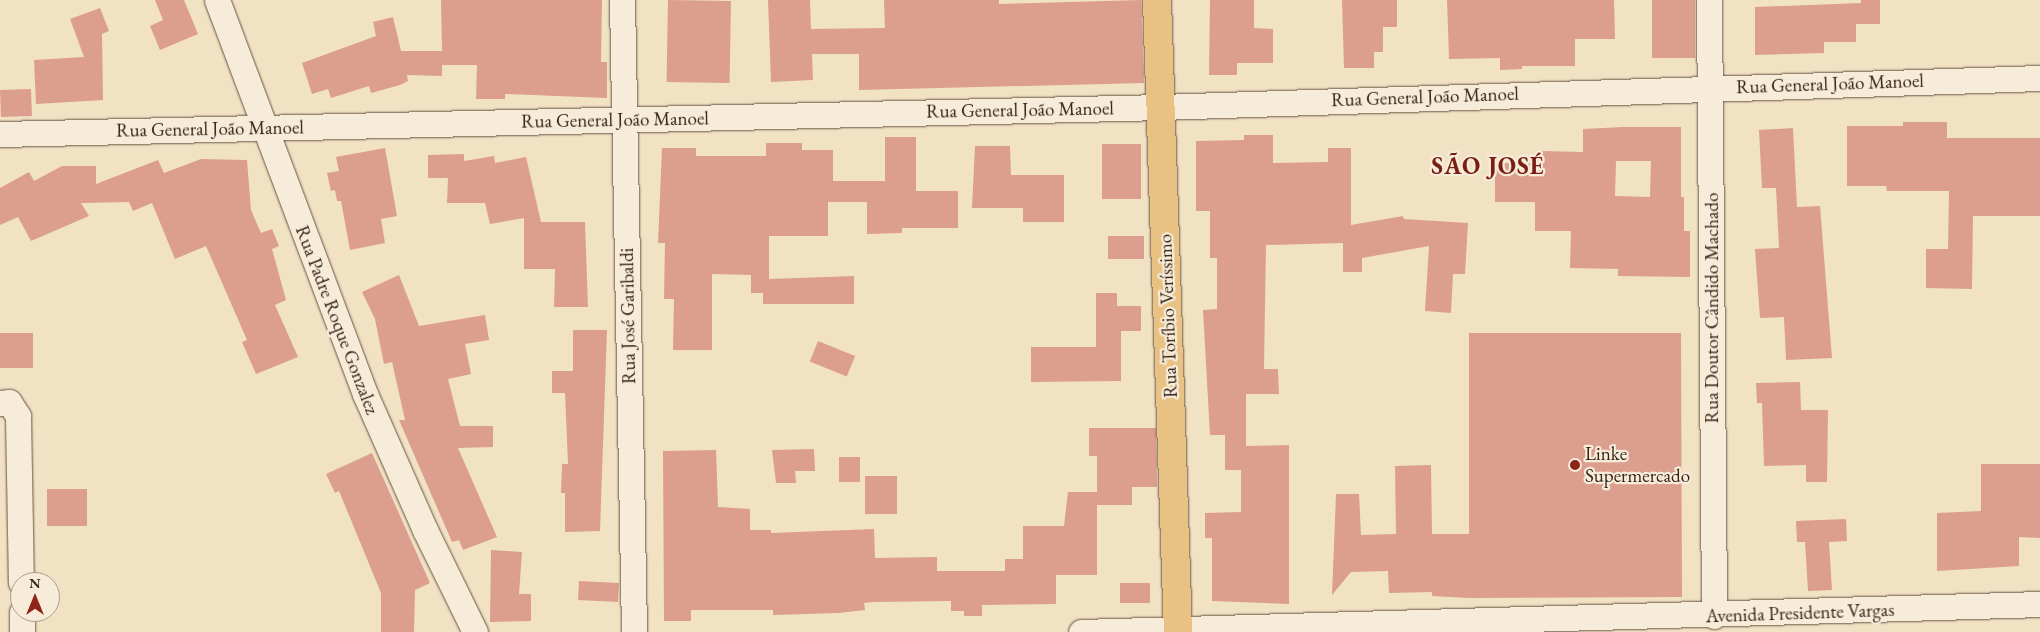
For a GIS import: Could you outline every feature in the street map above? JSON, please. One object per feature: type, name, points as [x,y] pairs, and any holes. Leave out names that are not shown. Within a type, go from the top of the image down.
[{"type":"main road","name":"Rua Toríbio Veríssimo","points":[[1157,0],[1177,631]]},
{"type":"street","name":"Rua Padre Roque Gonzalez","points":[[217,0],[263,128],[365,394],[425,530],[475,632]]},
{"type":"street","name":"Rua José Garibaldi","points":[[622,0],[634,632]]},
{"type":"street","name":"Rua Doutor Cândido Machado","points":[[1709,0],[1714,627]]},
{"type":"street","name":"Rua General João Manoel","points":[[0,134],[1161,107],[2040,78]]},
{"type":"street","points":[[9,409],[20,572]]},
{"type":"street","name":"Avenida Presidente Vargas","points":[[1081,632],[1714,627],[2040,604]]},
{"type":"building","points":[[155,0],[184,0],[198,34],[160,50],[150,26],[163,20]]},
{"type":"building","points":[[441,0],[602,0],[601,62],[607,62],[607,98],[505,94],[505,99],[476,99],[477,65],[442,65],[442,76],[407,75],[408,81],[400,85],[371,93],[369,86],[331,98],[328,89],[312,94],[302,63],[376,36],[373,22],[393,17],[401,51],[442,51]]},
{"type":"building","points":[[668,0],[731,1],[730,83],[667,82]]},
{"type":"building","points":[[768,0],[810,0],[811,29],[885,28],[884,0],[999,0],[999,4],[1141,0],[1144,83],[859,90],[859,54],[812,54],[813,80],[771,82]]},
{"type":"building","points":[[1210,0],[1254,0],[1254,28],[1273,29],[1273,63],[1237,63],[1237,75],[1209,75]]},
{"type":"building","points":[[1342,0],[1397,0],[1397,27],[1383,27],[1383,52],[1374,52],[1374,68],[1344,68]]},
{"type":"building","points":[[1447,0],[1614,0],[1615,39],[1575,39],[1575,66],[1522,66],[1522,69],[1500,70],[1500,58],[1449,59]]},
{"type":"building","points":[[1652,0],[1695,0],[1695,58],[1652,58]]},
{"type":"building","points":[[1861,0],[1880,0],[1880,24],[1856,24],[1856,42],[1824,42],[1824,53],[1755,55],[1755,7],[1861,3]]},
{"type":"building","points":[[100,8],[109,31],[102,34],[103,100],[36,104],[34,60],[84,57],[70,19]]},
{"type":"building","points":[[31,89],[32,116],[1,117],[0,90]]},
{"type":"building","points":[[1903,122],[1947,122],[1947,138],[2040,138],[2040,216],[1973,216],[1972,289],[1926,288],[1926,249],[1948,249],[1949,191],[1887,191],[1886,186],[1847,186],[1847,126],[1903,126]]},
{"type":"building","points":[[1681,127],[1681,197],[1684,197],[1684,231],[1690,231],[1690,277],[1618,276],[1618,269],[1570,268],[1571,231],[1535,231],[1535,202],[1495,202],[1495,163],[1541,163],[1541,151],[1583,152],[1583,129]],"holes":[[[1616,161],[1651,161],[1650,197],[1615,196]]]},
{"type":"building","points":[[1793,128],[1797,207],[1820,206],[1832,358],[1786,360],[1784,317],[1760,318],[1755,249],[1779,248],[1776,188],[1762,188],[1759,130]]},
{"type":"building","points":[[1244,135],[1273,135],[1273,163],[1328,162],[1328,148],[1351,148],[1351,225],[1403,216],[1404,219],[1468,223],[1465,274],[1453,274],[1451,313],[1425,311],[1429,246],[1362,258],[1362,272],[1343,272],[1343,243],[1266,245],[1264,369],[1278,369],[1279,394],[1246,394],[1246,446],[1289,445],[1289,604],[1212,601],[1212,538],[1205,538],[1205,513],[1241,512],[1241,470],[1225,470],[1225,435],[1210,435],[1203,310],[1217,309],[1217,258],[1210,258],[1210,211],[1196,211],[1196,141],[1244,140]]},
{"type":"building","points":[[885,137],[916,137],[916,191],[958,191],[958,228],[902,228],[902,233],[867,234],[867,202],[828,202],[828,236],[769,236],[769,279],[854,276],[854,304],[763,304],[763,293],[751,293],[751,275],[712,274],[712,350],[673,350],[674,299],[664,299],[665,243],[658,243],[662,148],[696,148],[696,156],[766,156],[766,143],[802,143],[802,150],[833,150],[833,181],[885,181]]},
{"type":"building","points":[[1102,144],[1141,144],[1141,199],[1102,199]]},
{"type":"building","points":[[975,146],[1010,146],[1011,175],[1064,175],[1064,222],[1023,222],[1023,208],[972,208]]},
{"type":"building","points":[[385,148],[397,216],[381,219],[385,243],[350,250],[341,201],[337,201],[335,190],[331,191],[327,173],[339,171],[336,157]]},
{"type":"building","points":[[464,154],[464,161],[494,156],[495,163],[526,157],[541,222],[585,222],[588,307],[554,307],[555,269],[524,269],[524,218],[490,224],[485,203],[447,203],[448,178],[428,178],[428,155]]},
{"type":"building","points":[[201,159],[247,160],[251,210],[261,233],[272,229],[279,246],[272,249],[286,300],[275,305],[298,357],[256,374],[242,342],[247,340],[206,246],[175,259],[152,203],[133,211],[129,202],[81,203],[89,216],[31,241],[18,217],[0,225],[0,188],[29,172],[34,181],[62,166],[96,166],[96,184],[158,160],[164,173]]},
{"type":"building","points":[[1108,236],[1144,236],[1144,259],[1108,259]]},
{"type":"building","points":[[399,275],[419,326],[485,315],[489,340],[465,344],[471,374],[448,379],[460,426],[493,426],[493,447],[458,448],[497,537],[463,550],[459,540],[452,542],[399,420],[405,420],[392,362],[384,364],[375,319],[362,292]]},
{"type":"building","points":[[1096,293],[1117,293],[1117,306],[1141,306],[1141,331],[1121,331],[1121,381],[1031,382],[1031,347],[1096,347]]},
{"type":"building","points":[[573,330],[607,330],[600,531],[565,532],[565,493],[561,493],[562,464],[568,464],[565,393],[552,393],[552,371],[573,371]]},
{"type":"building","points":[[0,333],[33,333],[33,368],[0,368]]},
{"type":"building","name":"Linke Supermercado","points":[[1469,333],[1681,333],[1682,597],[1469,598],[1432,596],[1432,592],[1389,593],[1388,571],[1351,572],[1332,595],[1336,494],[1359,494],[1361,535],[1396,534],[1395,466],[1431,465],[1432,534],[1469,534]]},
{"type":"building","points":[[818,341],[855,356],[847,376],[810,361]]},
{"type":"building","points":[[1800,382],[1801,410],[1828,410],[1827,482],[1806,482],[1806,465],[1764,466],[1762,403],[1757,403],[1756,383]]},
{"type":"building","points":[[1089,428],[1156,428],[1157,487],[1132,487],[1132,505],[1097,505],[1097,575],[1056,575],[1056,604],[982,605],[982,616],[964,616],[964,611],[951,611],[951,601],[873,602],[864,603],[865,610],[839,613],[773,615],[773,610],[691,610],[691,621],[664,621],[663,451],[716,450],[718,507],[750,509],[750,530],[771,530],[771,533],[874,529],[875,558],[937,557],[937,571],[1005,571],[1005,559],[1023,559],[1023,526],[1064,526],[1068,492],[1097,492],[1097,456],[1089,456]]},
{"type":"building","points":[[814,449],[815,471],[795,471],[796,483],[776,483],[772,450]]},
{"type":"building","points":[[372,453],[430,583],[415,590],[414,632],[381,632],[381,593],[339,491],[335,493],[326,474]]},
{"type":"building","points":[[839,457],[860,457],[860,482],[839,482]]},
{"type":"building","points":[[1981,464],[2040,464],[2040,538],[2019,537],[2019,566],[1937,571],[1937,513],[1981,511]]},
{"type":"building","points":[[865,476],[897,476],[897,514],[865,514]]},
{"type":"building","points":[[47,489],[87,489],[87,526],[47,526]]},
{"type":"building","points":[[1846,519],[1847,541],[1829,542],[1832,590],[1808,591],[1805,542],[1797,542],[1796,521]]},
{"type":"building","points":[[491,550],[522,552],[519,594],[531,594],[531,621],[490,622]]},
{"type":"building","points":[[579,581],[619,583],[618,602],[578,600]]},
{"type":"building","points":[[1120,583],[1150,583],[1150,603],[1120,603]]},
{"type":"place","name":"Linke Supermercado","points":[[1575,465]]},
{"type":"district","name":"SÃO JOSÉ","points":[[1488,166]]}]
